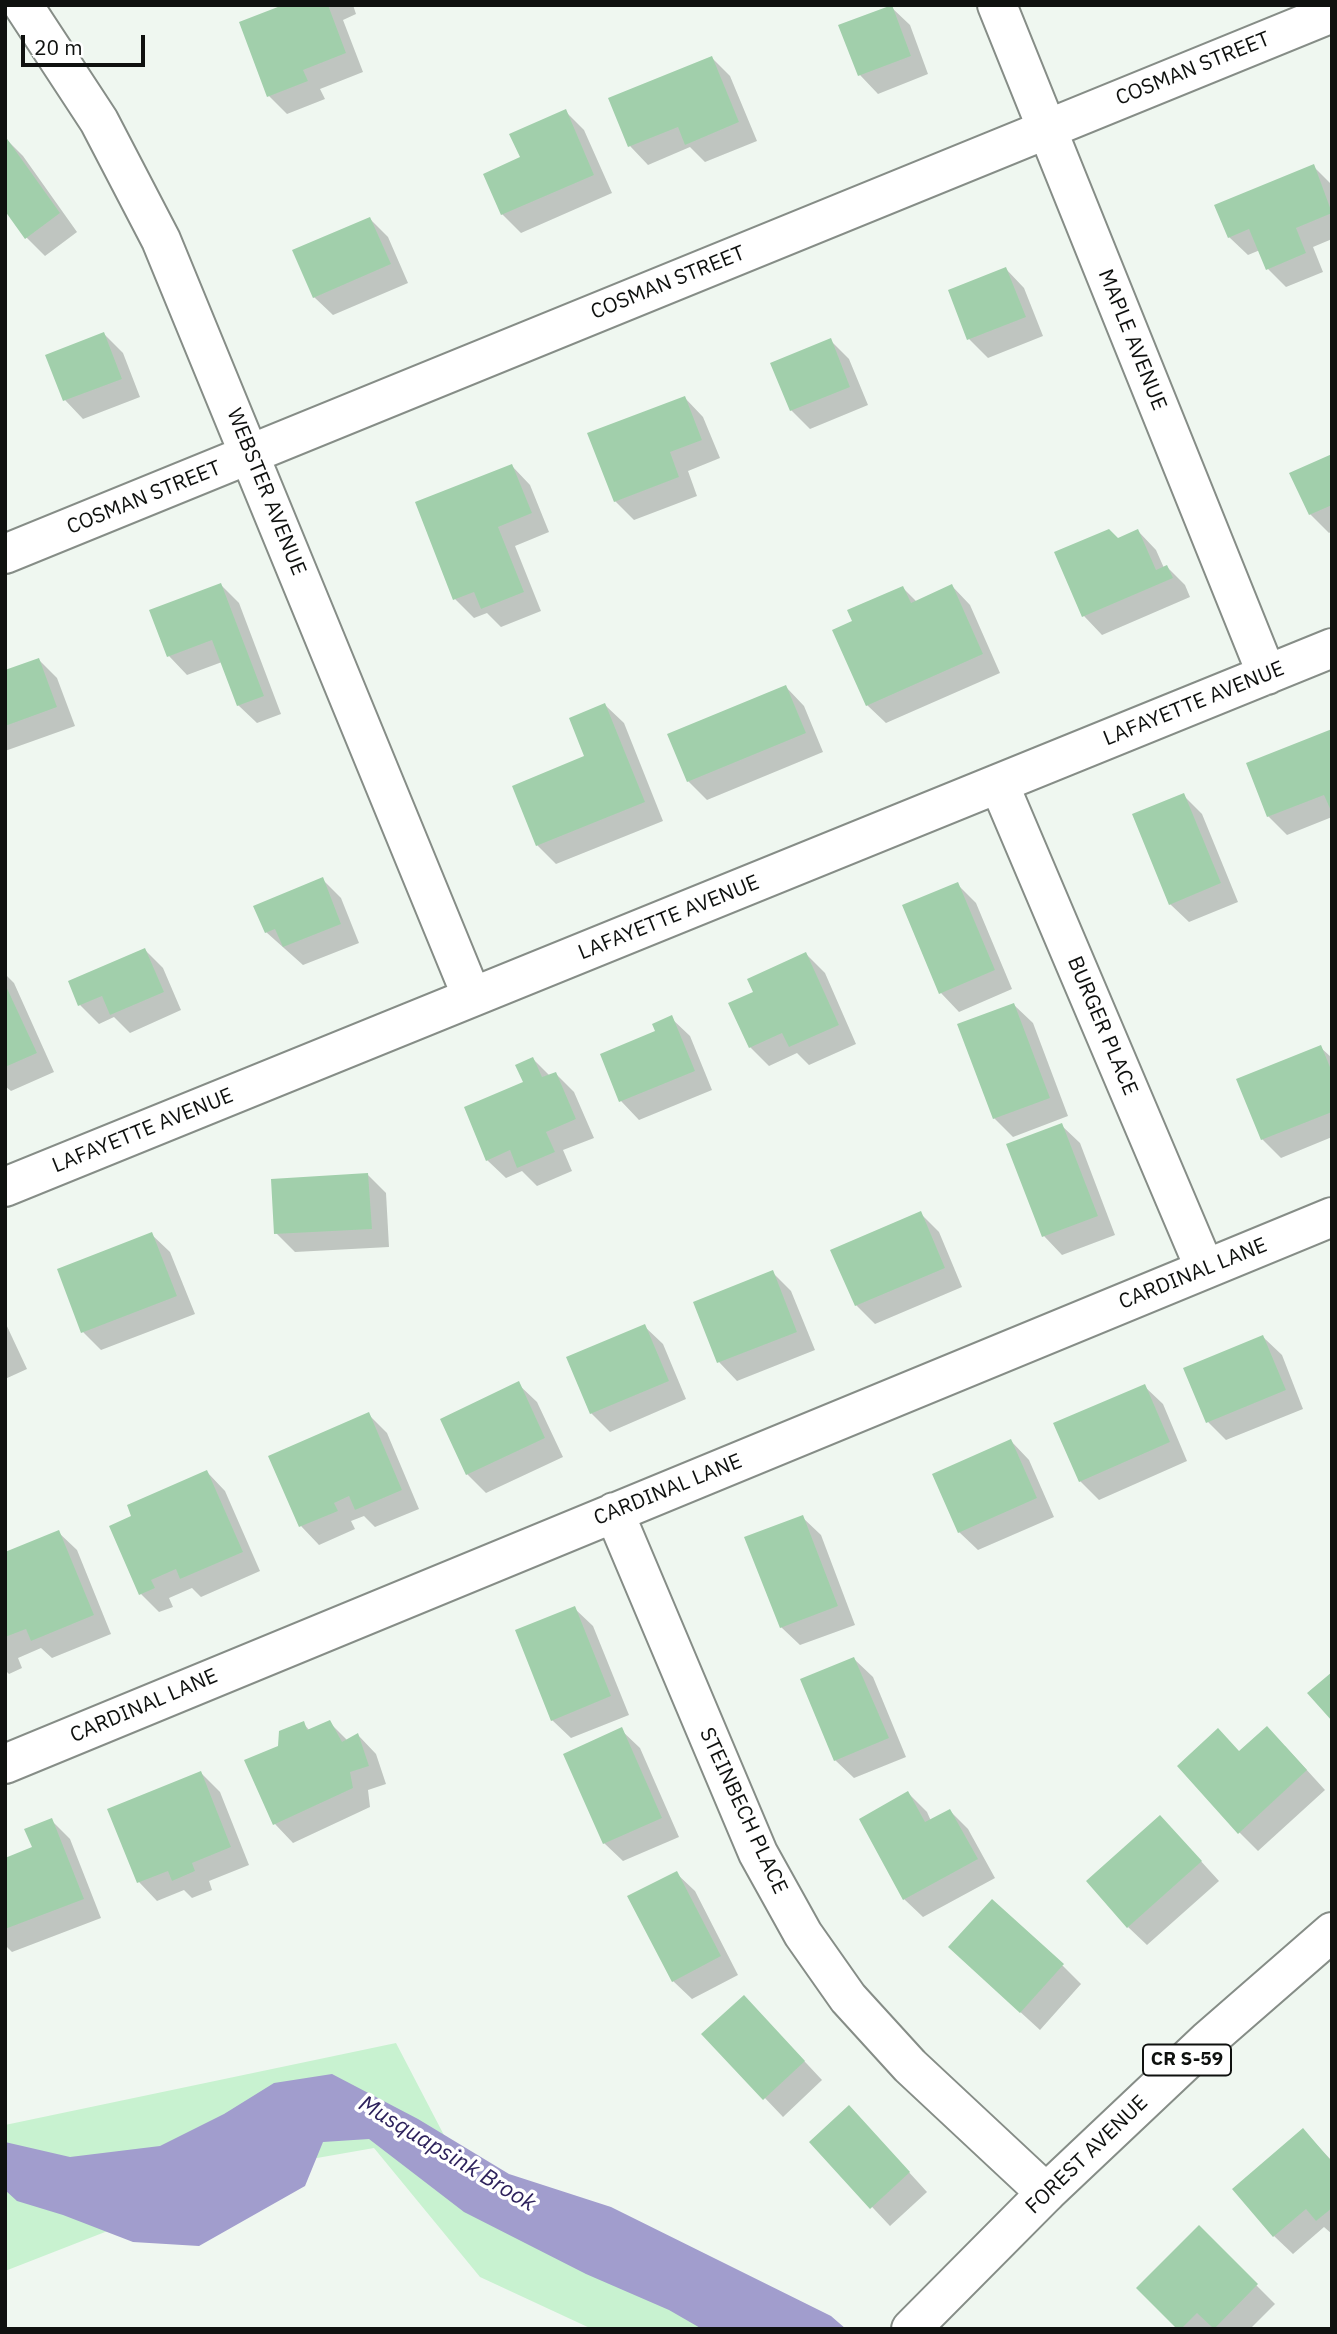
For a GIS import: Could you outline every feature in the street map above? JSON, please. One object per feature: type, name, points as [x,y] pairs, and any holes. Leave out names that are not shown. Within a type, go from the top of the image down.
[{"type":"street","name":"WEBSTER AVENUE","points":[[23,5],[99,121],[161,240],[472,998]]},
{"type":"street","name":"MAPLE AVENUE","points":[[997,5],[1267,675]]},
{"type":"street","name":"COSMAN STREET","points":[[5,554],[1332,13]]},
{"type":"street","name":"LAFAYETTE AVENUE","points":[[5,1187],[1332,648]]},
{"type":"street","name":"BURGER PLACE","points":[[999,784],[1205,1269]]},
{"type":"street","name":"CARDINAL LANE","points":[[5,1764],[1332,1217]]},
{"type":"street","name":"STEINBECH PLACE","points":[[614,1512],[758,1853],[803,1934],[848,1998],[910,2066],[1046,2193]]},
{"type":"street","name":"FOREST AVENUE","points":[[911,2329],[1046,2193],[1208,2040],[1332,1932]]},
{"type":"green space","points":[[396,2043],[459,2164],[810,2329],[592,2329],[480,2277],[374,2148],[277,2165],[5,2271],[5,2125]]},
{"type":"water","name":"Musquapsink Brook","points":[[332,2074],[418,2119],[509,2174],[611,2207],[831,2316],[846,2329],[702,2329],[669,2310],[586,2274],[464,2212],[369,2139],[323,2142],[305,2186],[199,2246],[133,2242],[63,2215],[17,2201],[5,2190],[5,2142],[70,2157],[160,2146],[224,2114],[274,2083]]},
{"type":"building","points":[[283,5],[328,5],[346,53],[303,70],[308,81],[267,97],[239,22]]},
{"type":"building","points":[[892,5],[911,56],[858,76],[838,25]]},
{"type":"building","points":[[712,56],[739,122],[685,145],[678,127],[628,147],[608,98]]},
{"type":"building","points":[[566,109],[594,175],[501,215],[483,174],[520,157],[509,134]]},
{"type":"building","points":[[5,136],[60,213],[25,239],[5,211]]},
{"type":"building","points":[[1314,164],[1332,213],[1296,228],[1306,253],[1266,270],[1249,229],[1228,238],[1214,205]]},
{"type":"building","points":[[370,217],[391,264],[313,298],[292,250]]},
{"type":"building","points":[[1006,267],[1026,317],[967,340],[948,290]]},
{"type":"building","points":[[104,332],[122,379],[63,401],[45,355]]},
{"type":"building","points":[[831,338],[850,387],[790,411],[770,363]]},
{"type":"building","points":[[685,396],[702,440],[670,452],[679,477],[614,502],[587,433]]},
{"type":"building","points":[[1332,454],[1332,505],[1309,515],[1289,473]]},
{"type":"building","points":[[512,464],[532,513],[498,527],[524,592],[481,609],[474,592],[453,600],[415,502]]},
{"type":"building","points":[[1109,529],[1118,538],[1138,529],[1156,570],[1167,565],[1173,578],[1082,617],[1054,552]]},
{"type":"building","points":[[221,583],[264,696],[237,706],[212,640],[167,657],[149,610]]},
{"type":"building","points":[[952,584],[983,654],[866,706],[832,630],[852,621],[847,610],[903,586],[911,603]]},
{"type":"building","points":[[39,658],[57,707],[5,726],[5,670]]},
{"type":"building","points":[[786,685],[806,733],[687,782],[667,734]]},
{"type":"building","points":[[605,703],[645,802],[536,846],[512,786],[584,756],[569,718]]},
{"type":"building","points":[[1332,729],[1332,813],[1324,795],[1267,817],[1246,763]]},
{"type":"building","points":[[1184,793],[1221,883],[1169,905],[1132,814]]},
{"type":"building","points":[[323,877],[341,924],[283,947],[275,929],[265,933],[253,906]]},
{"type":"building","points":[[958,882],[995,970],[939,994],[902,905]]},
{"type":"building","points":[[145,948],[164,992],[110,1015],[102,996],[78,1006],[68,981]]},
{"type":"building","points":[[806,952],[839,1025],[789,1047],[782,1033],[749,1048],[728,1003],[753,992],[747,979]]},
{"type":"building","points":[[5,984],[37,1053],[5,1067]]},
{"type":"building","points":[[1014,1003],[1050,1098],[993,1119],[957,1024]]},
{"type":"building","points":[[672,1015],[695,1071],[619,1102],[600,1054],[655,1031],[652,1024]]},
{"type":"building","points":[[1321,1045],[1332,1072],[1332,1112],[1261,1140],[1236,1079]]},
{"type":"building","points":[[533,1057],[542,1077],[556,1072],[576,1119],[546,1132],[555,1152],[517,1168],[510,1150],[486,1161],[464,1107],[523,1082],[515,1065]]},
{"type":"building","points":[[1062,1123],[1098,1216],[1042,1237],[1006,1144]]},
{"type":"building","points":[[368,1173],[372,1229],[274,1234],[271,1179]]},
{"type":"building","points":[[921,1211],[945,1268],[855,1306],[830,1250]]},
{"type":"building","points":[[152,1232],[177,1296],[81,1333],[57,1269]]},
{"type":"building","points":[[773,1270],[797,1332],[717,1363],[693,1302]]},
{"type":"building","points":[[645,1324],[669,1381],[590,1414],[566,1357]]},
{"type":"building","points":[[1263,1335],[1286,1390],[1206,1423],[1183,1368]]},
{"type":"building","points":[[519,1381],[545,1438],[466,1475],[440,1419]]},
{"type":"building","points":[[1145,1384],[1170,1442],[1079,1482],[1053,1423]]},
{"type":"building","points":[[369,1412],[402,1490],[355,1510],[349,1496],[334,1503],[338,1511],[299,1527],[268,1456]]},
{"type":"building","points":[[1011,1439],[1037,1498],[958,1533],[932,1474]]},
{"type":"building","points":[[207,1470],[243,1552],[180,1579],[176,1569],[151,1580],[155,1588],[139,1595],[109,1526],[131,1516],[127,1505]]},
{"type":"building","points":[[803,1515],[838,1606],[780,1628],[744,1537]]},
{"type":"building","points":[[59,1530],[94,1615],[31,1641],[26,1629],[5,1637],[5,1552]]},
{"type":"building","points":[[575,1606],[611,1696],[551,1721],[515,1630]]},
{"type":"building","points":[[854,1657],[889,1738],[834,1761],[800,1679]]},
{"type":"building","points":[[1332,1672],[1332,1721],[1307,1693]]},
{"type":"building","points":[[330,1720],[342,1742],[358,1733],[369,1766],[350,1772],[353,1788],[273,1825],[244,1760],[278,1746],[279,1731],[304,1721],[307,1730]]},
{"type":"building","points":[[1267,1726],[1307,1770],[1238,1834],[1177,1766],[1218,1728],[1239,1751]]},
{"type":"building","points":[[622,1727],[662,1818],[603,1844],[563,1754]]},
{"type":"building","points":[[201,1771],[231,1847],[192,1863],[195,1871],[172,1881],[168,1871],[137,1883],[107,1809]]},
{"type":"building","points":[[908,1791],[925,1822],[950,1809],[978,1859],[903,1900],[859,1819]]},
{"type":"building","points":[[1160,1815],[1202,1861],[1127,1928],[1086,1881]]},
{"type":"building","points":[[52,1818],[84,1899],[5,1929],[5,1858],[32,1847],[24,1829]]},
{"type":"building","points":[[677,1871],[721,1956],[672,1982],[627,1896]]},
{"type":"building","points":[[992,1899],[1064,1964],[1020,2013],[948,1947]]},
{"type":"building","points":[[744,1995],[805,2061],[763,2100],[701,2034]]},
{"type":"building","points":[[849,2105],[910,2172],[870,2209],[809,2142]]},
{"type":"building","points":[[1303,2128],[1332,2162],[1332,2208],[1316,2221],[1306,2209],[1273,2237],[1232,2189]]},
{"type":"building","points":[[1199,2225],[1258,2284],[1214,2329],[1197,2313],[1181,2329],[1177,2329],[1136,2288]]}]
